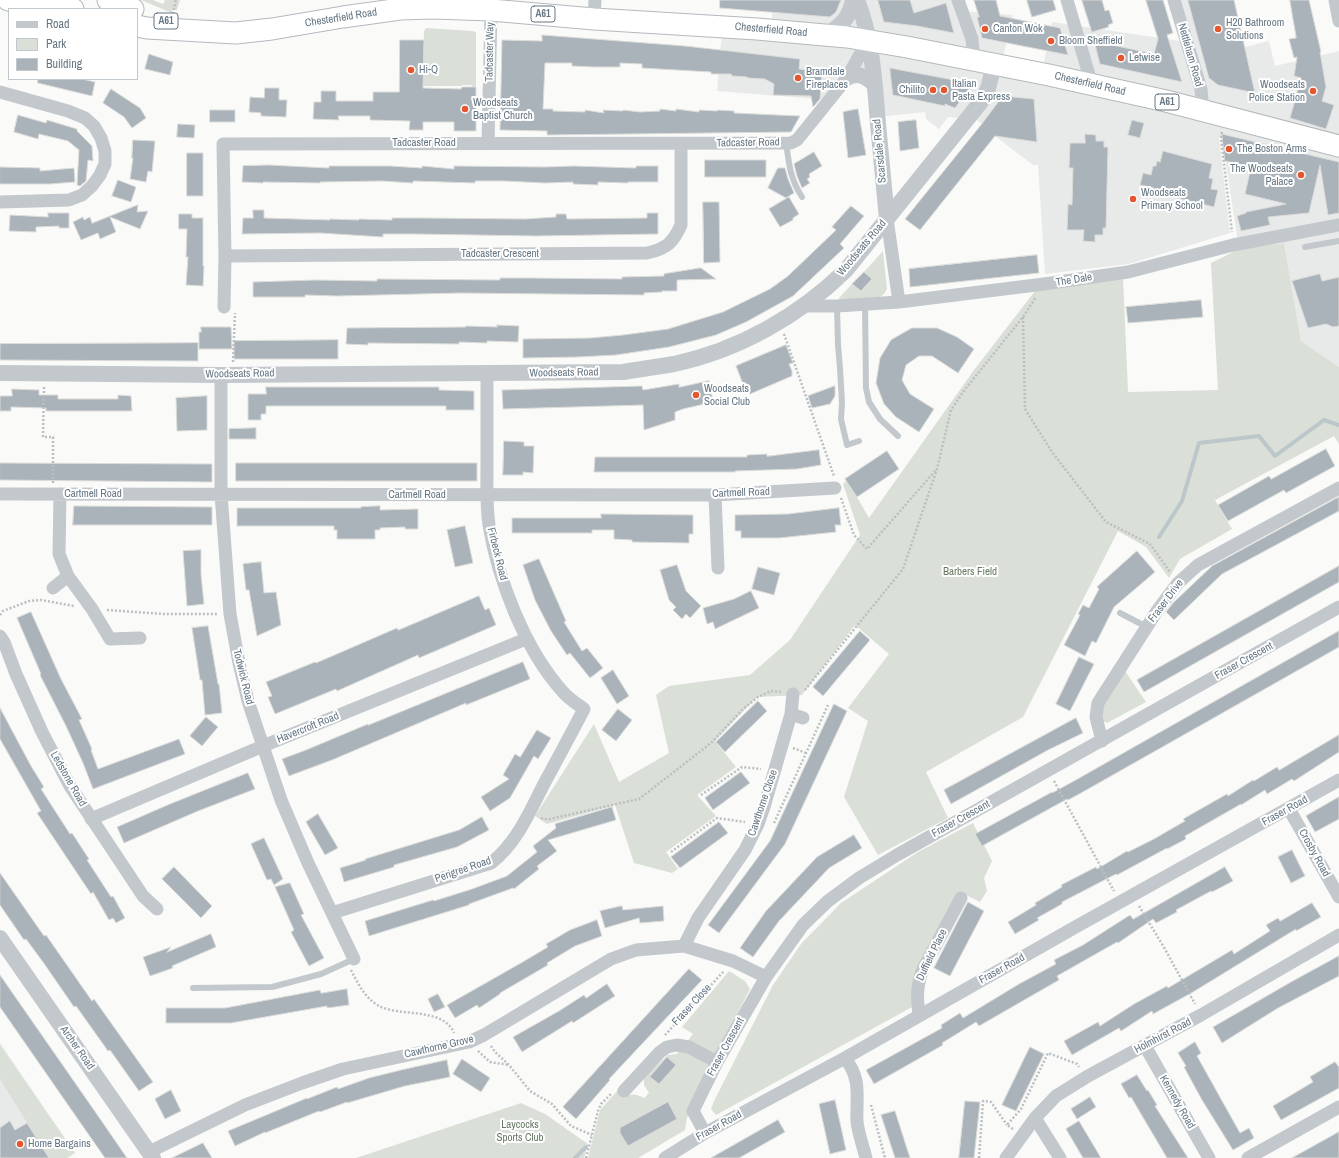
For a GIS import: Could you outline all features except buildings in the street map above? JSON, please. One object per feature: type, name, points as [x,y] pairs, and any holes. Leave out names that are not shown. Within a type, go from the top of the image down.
[{"type":"highway","points":[[8,0],[29,1],[69,8]]},
{"type":"highway","points":[[108,0],[130,8]]},
{"type":"highway","name":"Chesterfield Road","points":[[138,26],[194,32],[224,33],[258,31],[400,9],[594,10],[868,40],[994,64],[1092,85],[1203,111],[1339,146]]},
{"type":"highway","name":"Chesterfield Road","points":[[138,10],[194,32]]},
{"type":"street","points":[[827,35],[843,23],[847,18],[853,0]]},
{"type":"street","name":"Scarsdale Road","points":[[858,0],[865,22],[875,85],[887,219],[899,302]]},
{"type":"street","points":[[958,0],[972,39],[974,60]]},
{"type":"street","points":[[1067,0],[1092,85]]},
{"type":"street","name":"Nettleham Road","points":[[1174,0],[1201,89],[1203,111]]},
{"type":"street","points":[[1335,0],[1339,21]]},
{"type":"street","name":"Tadcaster Way","points":[[488,143],[491,10]]},
{"type":"street","name":"Tadcaster Road","points":[[224,307],[225,256],[223,144],[791,143],[797,140],[848,78],[868,40]]},
{"type":"street","name":"Woodseats Road","points":[[0,373],[227,375],[623,372],[676,363],[724,349],[748,339],[804,306],[846,270],[980,103],[988,89],[994,64]]},
{"type":"street","points":[[848,78],[854,75],[861,75],[875,85]]},
{"type":"street","points":[[0,92],[68,110],[85,118],[94,126],[102,138],[105,151],[105,164],[100,175],[92,186],[82,195],[69,200],[0,202]]},
{"type":"street","name":"Tadcaster Crescent","points":[[225,256],[647,252],[660,250],[670,243],[677,234],[681,225],[681,144]]},
{"type":"street","name":"The Dale","points":[[804,306],[837,306],[899,302],[1128,272],[1233,245],[1339,225]]},
{"type":"street","name":"Firbeck Road","points":[[487,374],[487,495],[489,524],[501,574],[526,639],[555,682],[570,699],[584,709]]},
{"type":"street","name":"Todwick Road","points":[[227,375],[221,494],[230,614],[242,678],[248,701],[284,807],[308,863],[332,913],[350,960]]},
{"type":"street","name":"Cartmell Road","points":[[0,494],[715,495],[836,485]]},
{"type":"street","name":"Fraser Drive","points":[[1102,741],[1096,717],[1098,703],[1178,582],[1198,565],[1339,488]]},
{"type":"street","points":[[56,494],[60,554],[68,576],[110,639],[140,638]]},
{"type":"street","points":[[715,495],[718,568]]},
{"type":"street","points":[[52,588],[68,576]]},
{"type":"street","name":"Fraser Crescent","points":[[705,1133],[693,1111],[717,1062],[766,977],[803,925],[834,896],[859,878],[897,855],[1339,607]]},
{"type":"street","name":"Ledstone Road","points":[[0,636],[4,642],[16,674],[42,732],[70,786],[143,896],[156,909]]},
{"type":"street","name":"Havercroft Road","points":[[91,818],[526,639]]},
{"type":"street","name":"Cawthorne Close","points":[[684,946],[698,918],[745,850],[758,824],[790,714],[793,694]]},
{"type":"street","name":"Perigree Road","points":[[332,913],[490,863],[502,854],[511,843],[531,810],[584,709]]},
{"type":"street","points":[[790,714],[803,718]]},
{"type":"street","name":"Fraser Road","points":[[665,1158],[705,1133],[845,1058],[1339,780]]},
{"type":"street","name":"Crosby Road","points":[[1289,809],[1339,897]]},
{"type":"street","name":"Duffield Place","points":[[919,1015],[916,994],[922,969],[961,898]]},
{"type":"street","name":"Holmhirst Road","points":[[1006,1158],[1022,1135],[1056,1096],[1088,1076],[1202,1015],[1339,935]]},
{"type":"street","name":"Archer Road","points":[[0,938],[151,1155]]},
{"type":"street","name":"Cawthorne Grove","points":[[151,1155],[245,1105],[302,1083],[343,1069],[464,1043],[484,1035],[611,959],[636,950],[684,946],[733,961],[766,977]]},
{"type":"street","name":"Fraser Close","points":[[624,1092],[660,1052],[671,1046],[683,1045],[689,1047],[717,1062]]},
{"type":"street","name":"Kennedy Road","points":[[1145,1046],[1209,1158]]},
{"type":"street","points":[[845,1058],[855,1073],[857,1123],[866,1158]]},
{"type":"street","points":[[1248,1158],[1339,1107]]},
{"type":"street","points":[[1036,1118],[1060,1158]]},
{"type":"lane","name":"Tadcaster Road","points":[[786,142],[793,189],[802,198]]},
{"type":"lane","points":[[1305,247],[1339,241]]},
{"type":"lane","points":[[865,304],[866,388],[869,402],[880,419],[898,436]]},
{"type":"lane","points":[[837,306],[842,403],[841,419],[847,445],[859,441]]},
{"type":"lane","points":[[1120,613],[1147,627]]},
{"type":"lane","points":[[193,988],[272,987],[321,974],[350,960]]},
{"type":"path","points":[[173,11],[176,0]]},
{"type":"path","points":[[1225,117],[1221,138],[1233,245]]},
{"type":"path","points":[[543,819],[550,819],[639,799],[711,743],[743,709],[758,697],[771,691],[793,694],[802,693],[903,569],[937,468],[951,410],[963,392],[1023,317],[1044,284]]},
{"type":"path","points":[[224,307],[235,308],[227,375]]},
{"type":"path","points":[[1023,317],[1026,409],[1052,452],[1106,522],[1150,544],[1178,582]]},
{"type":"path","points":[[779,322],[854,535],[867,549],[937,468]]},
{"type":"path","points":[[44,373],[43,437],[53,437],[56,494]]},
{"type":"path","points":[[0,615],[3,611],[29,601],[41,600],[94,613],[230,614]]},
{"type":"path","points":[[701,795],[742,767],[774,771]]},
{"type":"path","points":[[1048,770],[1120,902]]},
{"type":"path","points":[[671,852],[716,818],[758,824]]},
{"type":"path","points":[[1132,896],[1165,949],[1202,1015]]},
{"type":"path","points":[[350,960],[362,990],[380,1006],[401,1012],[421,1014],[443,1020],[464,1043],[490,1062],[509,1065]]},
{"type":"path","name":"Fraser Close","points":[[660,1052],[658,1042],[733,961]]},
{"type":"path","points":[[484,1035],[495,1052],[509,1065],[530,1091],[552,1104],[571,1126],[592,1135]]},
{"type":"path","points":[[1007,1125],[1021,1109],[1048,1053],[1077,1064],[1088,1076]]},
{"type":"path","points":[[586,1158],[601,1104],[616,1089],[624,1092]]},
{"type":"path","points":[[979,1158],[983,1101],[991,1102],[1007,1125],[1022,1135]]},
{"type":"path","points":[[871,1104],[885,1158]]},
{"type":"shaded area","points":[[774,0],[958,0],[964,11],[1013,15],[1001,66],[1042,73],[1052,22],[1187,42],[1174,0],[1234,0],[1245,47],[1269,41],[1275,66],[1339,51],[1339,367],[1301,341],[1284,243],[1239,249],[1222,138],[1219,137],[1230,233],[1129,264],[1045,274],[1038,165],[1033,165],[977,120],[948,117],[939,129],[926,119],[925,112],[878,117],[875,85],[861,75],[830,100],[717,91],[722,30],[770,34]]},
{"type":"shaded area","points":[[0,1043],[75,1153],[67,1158],[0,1158]]},
{"type":"green space","points":[[141,0],[153,0],[163,4],[165,0],[180,0],[177,10],[173,9],[172,13]]},
{"type":"green space","points":[[426,28],[476,32],[476,87],[472,87],[472,85],[423,86],[424,31]]},
{"type":"green space","name":"Barbers Field","points":[[1284,243],[1301,341],[1339,367],[1339,444],[1334,436],[1215,500],[1232,529],[1180,559],[1169,578],[1146,547],[1118,531],[1023,717],[926,772],[948,818],[878,855],[844,797],[868,721],[848,708],[889,654],[855,625],[802,695],[757,697],[715,741],[736,767],[697,795],[716,816],[666,852],[678,869],[672,873],[634,863],[615,805],[547,824],[535,816],[594,724],[619,782],[669,753],[656,695],[669,686],[750,675],[790,640],[860,535],[843,484],[847,480],[869,518],[974,370],[1035,291],[1123,278],[1128,392],[1218,390],[1211,263],[1239,249]]},
{"type":"green space","points":[[883,251],[887,289],[884,294],[880,297],[840,301],[839,298],[852,284],[861,291],[872,279],[864,272]]},
{"type":"green space","points":[[1125,671],[1146,702],[1107,723],[1101,720],[1104,701]]},
{"type":"green space","points":[[973,823],[992,861],[984,878],[987,891],[980,902],[960,892],[917,974],[912,1007],[716,1115],[711,1109],[714,1101],[773,985],[801,944],[841,903],[918,852]]},
{"type":"green space","points":[[729,971],[745,981],[750,989],[692,1101],[691,1115],[687,1117],[685,1130],[638,1158],[588,1158],[600,1110],[618,1090],[624,1098],[629,1095],[634,1095],[644,1098],[649,1093],[644,1085],[644,1077],[668,1055],[677,1054],[693,1034],[682,1027]]},
{"type":"green space","points":[[0,1045],[75,1153],[67,1158],[49,1158],[0,1079]]},
{"type":"green space","name":"Laycocks Sports Club","points":[[521,1103],[545,1114],[588,1144],[584,1158],[356,1158]]},
{"type":"waterway","points":[[1159,537],[1182,501],[1199,443],[1259,436],[1275,456],[1324,420],[1339,425]]},
{"type":"waterway","points":[[575,1158],[586,1147]]},
{"type":"place","name":"Canton Wok","points":[[985,29]]},
{"type":"place","name":"H20 Bathroom Solutions","points":[[1218,29]]},
{"type":"place","name":"Bloom Sheffield","points":[[1051,41]]},
{"type":"place","name":"Letwise","points":[[1121,58]]},
{"type":"place","name":"Hi-Q","points":[[411,70]]},
{"type":"place","name":"Bramdale Fireplaces","points":[[798,78]]},
{"type":"place","name":"Chilito","points":[[933,90]]},
{"type":"place","name":"Italian Pasta Express","points":[[944,90]]},
{"type":"place","name":"Woodseats Police Station","points":[[1313,91]]},
{"type":"place","name":"Woodseats Baptist Church","points":[[465,109]]},
{"type":"place","name":"The Boston Arms","points":[[1229,149]]},
{"type":"place","name":"The Woodseats Palace","points":[[1301,175]]},
{"type":"place","name":"Woodseats Primary School","points":[[1133,199]]},
{"type":"place","name":"Woodseats Social Club","points":[[696,395]]},
{"type":"place","name":"Home Bargains","points":[[20,1144]]}]
